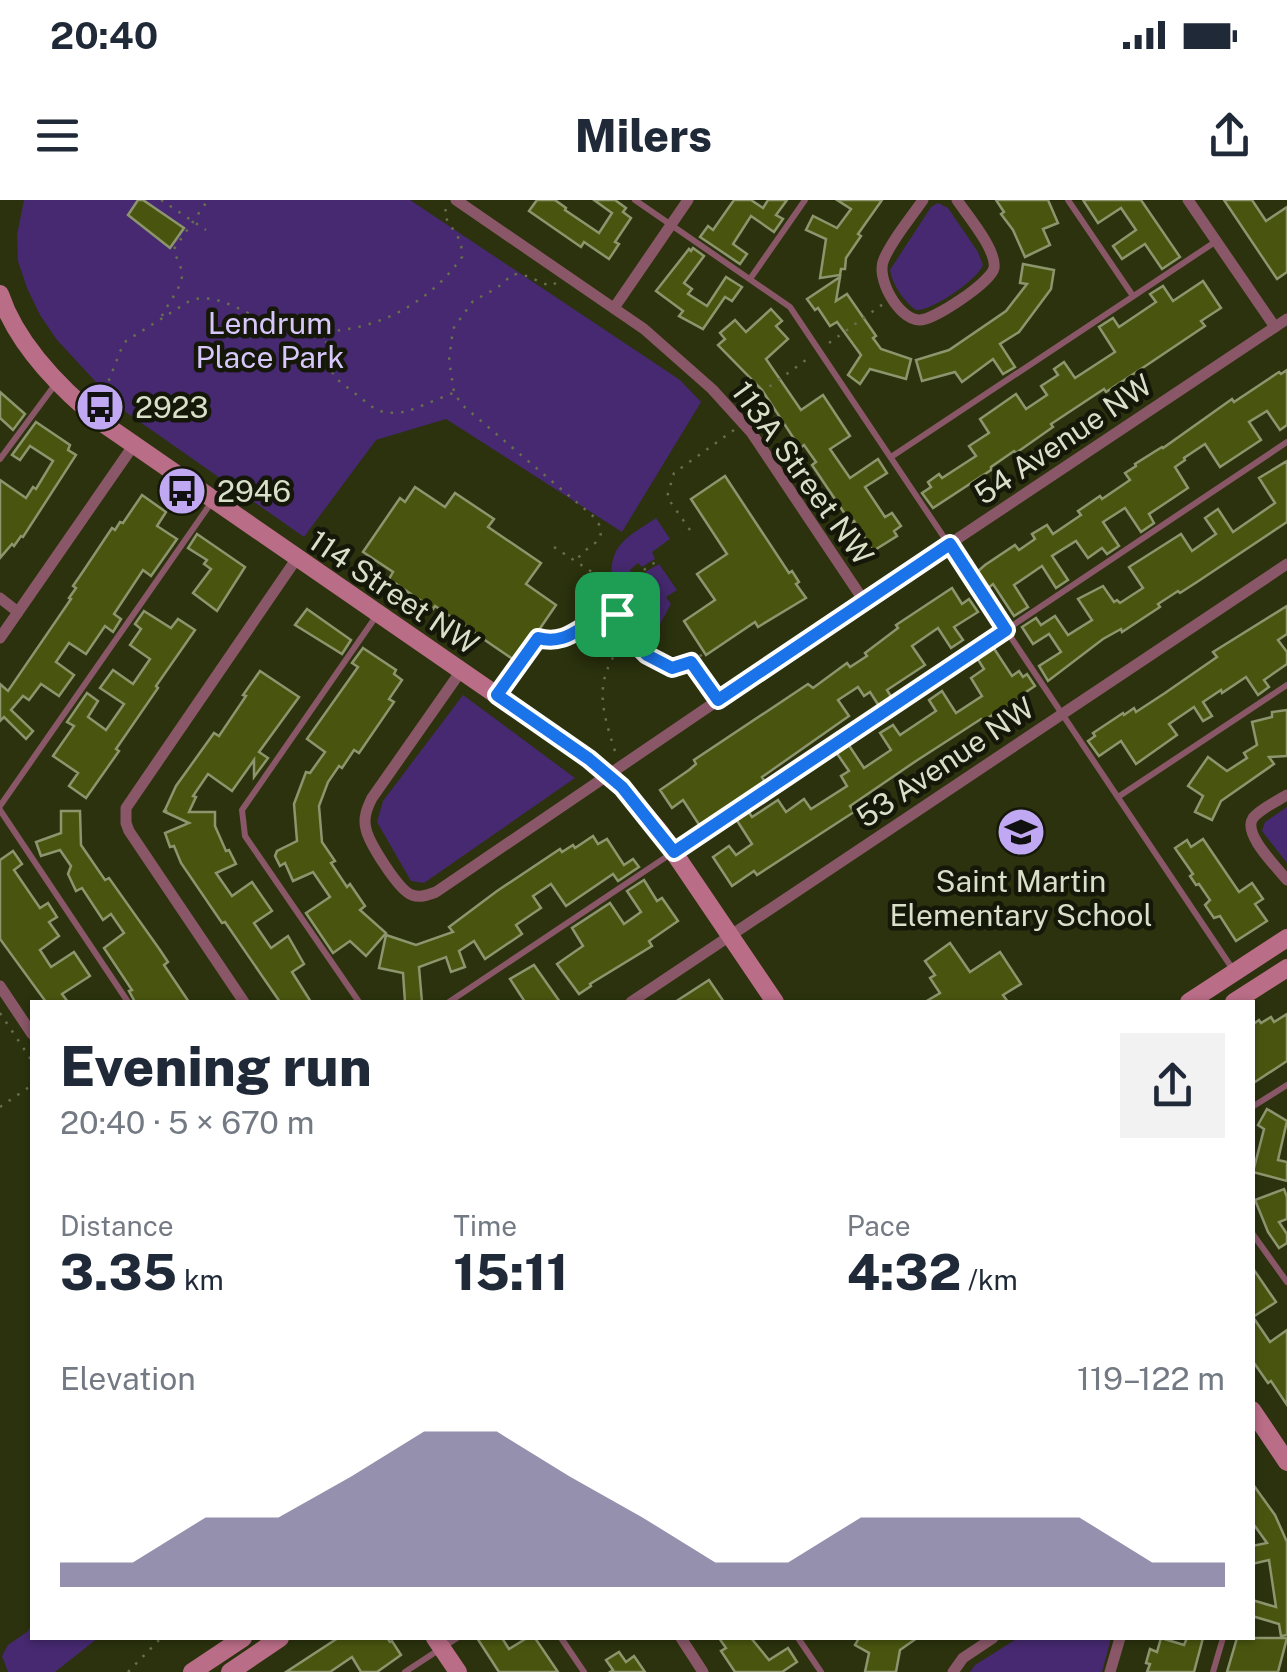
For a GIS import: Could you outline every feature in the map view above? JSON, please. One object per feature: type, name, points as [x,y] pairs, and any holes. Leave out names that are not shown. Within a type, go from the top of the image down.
[{"type":"street","name":"113A Street NW","points":[[454,200],[644,329],[687,365],[743,423],[864,601]]},
{"type":"street","points":[[614,308],[688,200]]},
{"type":"street","points":[[923,200],[884,258],[880,272],[902,312],[916,320],[932,318],[982,284],[994,268],[990,249],[957,200]]},
{"type":"street","points":[[1188,200],[1275,327]]},
{"type":"street","name":"114 Street NW","points":[[0,294],[16,326],[86,410],[608,775],[646,814],[674,852],[774,1000]]},
{"type":"street","name":"54 Avenue NW","points":[[461,671],[368,806],[365,822],[370,842],[410,895],[436,892],[1287,319]]},
{"type":"street","points":[[0,638],[133,446]]},
{"type":"street","points":[[243,1000],[129,830],[126,816],[130,801],[297,558]]},
{"type":"street","name":"53 Avenue NW","points":[[650,996],[730,936],[1287,564]]},
{"type":"street","points":[[0,598],[18,612]]},
{"type":"street","points":[[1287,795],[1254,817],[1250,828],[1287,880]]},
{"type":"street","points":[[1192,1000],[1287,938]]},
{"type":"street","points":[[1237,1000],[1287,968]]},
{"type":"street","points":[[0,986],[30,1031]]},
{"type":"street","points":[[1255,1414],[1284,1449]]},
{"type":"street","points":[[192,1672],[239,1640]]},
{"type":"street","points":[[230,1672],[277,1640]]},
{"type":"street","points":[[682,1640],[703,1672]]},
{"type":"street","points":[[953,1672],[963,1658],[990,1640]]},
{"type":"street","points":[[1110,1672],[1119,1640]]},
{"type":"street","points":[[445,1641],[458,1672]]},
{"type":"lane","points":[[635,200],[790,306],[1235,972]]},
{"type":"lane","points":[[750,279],[805,200]]},
{"type":"lane","points":[[1068,200],[1133,296]]},
{"type":"lane","points":[[891,457],[1216,241]]},
{"type":"lane","points":[[0,459],[58,381]]},
{"type":"lane","points":[[452,1000],[1287,442]]},
{"type":"lane","points":[[127,1000],[0,808],[213,500]]},
{"type":"lane","points":[[357,1000],[245,836],[242,810],[378,614]]},
{"type":"lane","points":[[1118,797],[1287,685]]},
{"type":"lane","points":[[1255,1105],[1287,1085]]},
{"type":"lane","points":[[1255,1237],[1287,1282]]},
{"type":"lane","points":[[562,1640],[584,1672]]},
{"type":"lane","points":[[799,1640],[821,1672]]},
{"type":"lane","points":[[803,1646],[812,1640]]},
{"type":"lane","points":[[1213,1672],[1222,1640]]},
{"type":"lane","points":[[405,1672],[445,1641]]},
{"type":"path","points":[[161,200],[206,230]]},
{"type":"path","points":[[160,320],[181,279],[174,249],[208,200]]},
{"type":"path","points":[[93,397],[109,380],[126,341],[192,300],[208,297],[273,324],[320,332],[369,324],[409,307],[432,292],[456,266],[463,252],[443,212],[454,200]]},
{"type":"path","points":[[564,274],[554,286],[513,274],[469,305],[450,337],[449,360],[454,392],[461,404],[600,525],[600,540],[576,562]]},
{"type":"path","points":[[320,332],[330,348],[334,377],[380,411],[406,412],[454,392]]},
{"type":"path","points":[[690,530],[668,496],[674,472],[743,423]]},
{"type":"path","points":[[554,547],[614,586],[658,561]]},
{"type":"path","points":[[614,586],[617,614],[611,634],[621,646]]},
{"type":"path","points":[[497,695],[538,638],[552,642],[564,639],[602,615],[617,614]]},
{"type":"path","points":[[615,751],[604,716],[606,669],[621,646],[636,644],[643,632]]},
{"type":"path","points":[[636,644],[647,655],[672,668],[703,654]]},
{"type":"path","points":[[691,662],[718,700]]},
{"type":"path","points":[[0,1013],[30,1058]]},
{"type":"path","points":[[0,1107],[30,1086]]},
{"type":"path","points":[[128,1672],[160,1640]]},
{"type":"green space","name":"Lendrum Place Park","points":[[24,200],[410,200],[680,380],[701,402],[622,532],[446,419],[376,440],[304,537],[120,408],[57,340],[40,315],[18,261],[17,235]]},
{"type":"green space","points":[[938,203],[948,208],[983,265],[953,294],[916,310],[899,292],[890,270],[931,207]]},
{"type":"green space","points":[[656,518],[670,539],[652,552],[655,559],[642,567],[638,563],[630,570],[632,574],[612,582],[617,550]]},
{"type":"green space","points":[[659,564],[677,590],[666,597],[671,604],[656,631],[641,630],[638,640],[625,644],[614,633],[616,622],[626,613],[618,606],[619,591],[630,583],[637,591],[646,585],[644,580],[649,577],[645,572]]},
{"type":"green space","points":[[463,695],[575,778],[424,883],[411,881],[377,822],[383,801]]},
{"type":"green space","points":[[1287,807],[1287,863],[1262,831],[1265,822]]},
{"type":"green space","points":[[30,1628],[30,1640],[95,1640],[55,1672],[8,1672],[2,1656],[8,1645]]},
{"type":"green space","points":[[1015,1640],[1110,1640],[1102,1672],[970,1672]]},
{"type":"building","points":[[138,200],[184,228],[170,248],[128,215]]},
{"type":"building","points":[[537,200],[555,200],[599,233],[612,213],[594,200],[615,200],[631,218],[609,259],[584,242],[581,247],[529,211]]},
{"type":"building","points":[[734,200],[751,200],[763,208],[768,200],[787,200],[776,215],[783,219],[774,232],[751,216],[733,244],[747,254],[740,264],[700,237],[708,226],[713,230]]},
{"type":"building","points":[[837,200],[882,200],[858,234],[861,236],[846,258],[845,269],[841,269],[840,275],[820,278],[826,239],[806,230],[813,216],[837,228],[851,209]]},
{"type":"building","points":[[996,200],[1048,200],[1058,223],[1043,229],[1050,245],[1025,257]]},
{"type":"building","points":[[1083,200],[1141,200],[1180,257],[1162,269],[1145,244],[1122,259],[1113,246],[1136,230],[1121,208],[1098,223]]},
{"type":"building","points":[[1224,200],[1252,200],[1266,221],[1287,207],[1287,272],[1277,279]]},
{"type":"building","points":[[693,248],[704,256],[684,283],[692,289],[688,294],[707,306],[726,277],[742,287],[732,301],[725,297],[703,329],[679,316],[683,311],[656,291]]},
{"type":"building","points":[[1023,264],[1054,270],[1051,289],[1019,332],[1000,344],[1015,367],[1003,374],[993,359],[962,382],[955,372],[922,381],[916,360],[949,350],[1006,311],[1027,284],[1020,283]]},
{"type":"building","points":[[840,277],[836,301],[847,294],[881,349],[911,359],[906,379],[870,369],[860,384],[848,375],[861,355],[837,322],[830,326],[807,299]]},
{"type":"building","points":[[1203,281],[1221,308],[1201,321],[1205,326],[1051,424],[1053,427],[933,508],[922,493],[939,474],[942,478],[976,456],[969,446],[989,433],[980,419],[1016,394],[1026,409],[1047,395],[1041,386],[1058,375],[1054,369],[1064,362],[1075,378],[1115,352],[1099,327],[1113,318],[1119,327],[1156,302],[1150,294],[1163,286],[1173,301]]},
{"type":"building","points":[[771,309],[782,321],[776,326],[788,339],[766,359],[801,410],[823,395],[850,436],[830,449],[850,478],[878,459],[887,473],[865,487],[885,517],[892,513],[901,526],[894,531],[897,536],[873,551],[812,465],[816,462],[804,445],[800,448],[762,390],[718,345],[725,339],[720,333],[735,320],[746,332]]},
{"type":"building","points":[[1287,370],[1287,425],[1280,430],[1267,411],[1249,422],[1261,440],[1220,467],[1205,444],[1184,458],[1175,467],[1188,488],[1149,514],[1154,523],[1141,532],[1125,508],[1103,522],[1119,546],[1107,554],[1102,548],[1088,558],[1076,541],[1052,556],[1068,580],[1056,588],[1042,566],[1014,585],[1028,607],[1014,616],[993,584],[987,589],[976,573],[985,565],[1015,545],[1019,550],[1035,539],[1032,534],[1047,525],[1053,534],[1081,515],[1078,511],[1130,480],[1125,473],[1135,464],[1232,399],[1234,402]]},
{"type":"building","points":[[0,392],[25,414],[13,430],[0,418]]},
{"type":"building","points":[[36,422],[70,445],[68,450],[76,455],[23,537],[0,558],[0,480],[26,498],[53,461],[30,446],[20,460],[12,455]]},
{"type":"building","points":[[1287,461],[1287,522],[1158,604],[1160,607],[1122,632],[1121,629],[1103,639],[1048,681],[1039,666],[1061,652],[1049,634],[1033,644],[1022,627],[1036,618],[1041,625],[1055,616],[1068,635],[1092,620],[1078,599],[1103,586],[1114,602],[1120,603],[1143,588],[1129,567],[1181,534],[1192,551],[1216,534],[1205,518],[1218,509],[1233,532],[1275,503],[1259,478]]},
{"type":"building","points":[[725,476],[789,573],[792,571],[806,598],[758,627],[755,622],[706,655],[684,621],[715,600],[697,574],[727,554],[691,499]]},
{"type":"building","points":[[415,487],[445,507],[455,493],[494,519],[488,527],[541,563],[526,584],[556,605],[517,662],[389,579],[393,572],[363,552],[400,498],[405,502]]},
{"type":"building","points":[[142,495],[166,512],[157,526],[177,539],[151,576],[143,570],[114,614],[121,619],[113,632],[105,626],[86,654],[69,643],[56,662],[74,675],[59,696],[41,684],[29,700],[23,696],[11,710],[33,731],[26,739],[4,717],[0,721],[0,684],[8,691],[71,599],[76,588],[73,586],[112,528],[115,530],[123,523]]},
{"type":"building","points":[[197,534],[245,567],[217,611],[193,593],[211,569],[204,564],[207,560],[188,548]]},
{"type":"building","points":[[952,588],[962,604],[969,599],[978,612],[954,627],[963,640],[951,648],[938,628],[912,646],[925,665],[887,690],[892,698],[879,706],[870,692],[864,696],[858,687],[838,700],[849,716],[762,777],[765,782],[700,826],[683,800],[672,808],[660,790],[696,764],[694,760],[808,684],[813,688],[847,663],[850,667],[867,656],[865,653],[898,628],[896,625]]},
{"type":"building","points":[[1287,606],[1287,634],[1278,640],[1287,652],[1287,664],[1264,680],[1269,687],[1258,695],[1246,677],[1222,693],[1221,690],[1203,702],[1212,716],[1203,721],[1194,707],[1169,724],[1177,735],[1136,764],[1121,741],[1099,756],[1088,741],[1095,736],[1093,733],[1123,713],[1134,708],[1136,712],[1217,657],[1213,652]]},
{"type":"building","points":[[307,609],[351,640],[342,654],[295,625]]},
{"type":"building","points":[[144,611],[171,628],[178,619],[195,630],[86,798],[69,786],[78,773],[53,756],[74,726],[67,722],[87,693],[98,701],[88,717],[106,730],[124,704],[100,688],[113,670],[133,684],[150,659],[130,645],[141,629],[135,624]]},
{"type":"building","points":[[993,647],[1012,676],[1019,671],[1023,677],[1027,674],[1035,686],[995,716],[981,719],[850,806],[854,812],[757,875],[754,871],[732,886],[713,857],[729,846],[736,855],[752,844],[736,819],[748,811],[752,817],[778,800],[786,812],[804,799],[811,809],[847,786],[841,776],[849,771],[836,752],[848,744],[864,768],[891,750],[880,733],[893,725],[900,735],[936,711],[929,700],[942,691],[956,713],[982,696],[971,678],[984,669],[977,658]]},
{"type":"building","points":[[363,648],[396,670],[394,674],[402,680],[389,699],[394,702],[359,753],[354,750],[328,782],[319,806],[322,842],[335,861],[331,863],[365,906],[360,910],[386,933],[366,956],[350,941],[333,953],[306,913],[330,897],[313,872],[293,881],[285,863],[280,866],[275,856],[277,851],[297,841],[294,804],[306,772],[310,773],[325,752],[307,739],[358,667],[352,663]]},
{"type":"building","points":[[260,671],[299,697],[259,752],[268,758],[254,777],[254,760],[232,791],[208,774],[193,796],[196,797],[189,812],[215,812],[215,826],[236,864],[216,873],[232,896],[252,882],[272,911],[254,923],[271,948],[288,936],[304,964],[292,972],[310,1000],[279,1000],[181,863],[174,846],[170,847],[165,833],[189,823],[163,811],[167,811],[176,786],[214,733],[219,736],[246,696],[243,695]]},
{"type":"building","points":[[1287,710],[1287,756],[1269,757],[1274,764],[1221,801],[1212,820],[1195,812],[1203,796],[1188,786],[1208,757],[1227,771],[1247,758],[1244,753],[1257,745],[1252,722]]},
{"type":"building","points":[[61,811],[80,811],[81,845],[160,950],[168,962],[164,965],[188,1000],[134,1000],[129,991],[132,990],[104,948],[124,933],[111,914],[103,920],[82,888],[76,891],[68,874],[71,866],[60,850],[41,856],[36,842],[61,833]]},
{"type":"building","points":[[593,836],[598,844],[607,839],[624,865],[633,859],[639,867],[618,881],[613,874],[566,906],[551,884],[533,896],[541,908],[516,925],[522,934],[485,959],[474,941],[459,951],[465,967],[451,972],[446,957],[419,967],[422,1000],[405,1000],[403,973],[379,968],[386,935],[416,945],[453,932],[449,927],[497,891],[560,849],[562,852],[573,845],[575,848]]},
{"type":"building","points":[[1203,839],[1239,892],[1252,883],[1263,899],[1255,904],[1267,921],[1236,941],[1220,916],[1214,918],[1205,905],[1210,900],[1196,885],[1175,848],[1187,840],[1191,847]]},
{"type":"building","points":[[13,851],[22,864],[14,870],[40,908],[48,903],[57,917],[49,922],[59,936],[40,950],[51,967],[74,952],[90,976],[62,994],[66,1000],[45,1000],[0,939],[0,860]]},
{"type":"building","points":[[644,880],[657,901],[662,898],[678,921],[649,941],[652,946],[579,994],[557,964],[583,946],[572,928],[610,903],[624,924],[641,912],[627,891]]},
{"type":"building","points":[[950,943],[970,972],[1000,952],[1021,984],[1003,995],[1007,1000],[928,1000],[940,993],[930,978],[935,975],[925,961]]},
{"type":"building","points":[[534,965],[559,1000],[524,1000],[510,979]]},
{"type":"building","points":[[709,980],[723,1000],[678,1000]]},
{"type":"building","points":[[1287,1014],[1287,1061],[1255,1082],[1255,1023],[1271,1017],[1274,1022]]},
{"type":"building","points":[[1267,1109],[1287,1121],[1278,1160],[1287,1162],[1287,1181],[1255,1173],[1264,1129],[1258,1125]]},
{"type":"building","points":[[1284,1189],[1287,1219],[1279,1222],[1287,1234],[1287,1243],[1279,1248],[1255,1200]]},
{"type":"building","points":[[1255,1271],[1276,1302],[1255,1316]]},
{"type":"building","points":[[1255,1320],[1270,1342],[1287,1330],[1287,1405],[1271,1381],[1268,1383],[1255,1364]]},
{"type":"building","points":[[1255,1487],[1275,1515],[1287,1542],[1287,1635],[1281,1636],[1279,1624],[1255,1617],[1255,1601],[1276,1607],[1269,1560],[1255,1563],[1255,1545],[1267,1543],[1255,1526]]},
{"type":"building","points":[[1287,1638],[1278,1672],[1227,1672],[1236,1640]]},
{"type":"building","points":[[335,1640],[388,1640],[401,1655],[377,1672],[361,1672],[352,1657],[330,1672],[286,1672]]},
{"type":"building","points":[[478,1640],[503,1640],[509,1649],[524,1640],[536,1640],[558,1672],[499,1672]]},
{"type":"building","points":[[720,1640],[753,1640],[769,1660],[788,1648],[797,1662],[782,1672],[735,1672],[721,1651],[726,1648]]},
{"type":"building","points":[[858,1640],[914,1640],[900,1650],[896,1672],[865,1672],[869,1653],[855,1645]]},
{"type":"building","points":[[1160,1640],[1184,1645],[1186,1640],[1202,1640],[1194,1672],[1147,1672],[1150,1649],[1157,1652]]},
{"type":"building","points":[[619,1652],[626,1662],[634,1656],[645,1672],[610,1672],[613,1670],[606,1660]]},
{"type":"place","name":"2923","points":[[100,407]]},
{"type":"place","name":"2946","points":[[182,491]]},
{"type":"place","name":"Saint Martin Elementary School","points":[[1021,832]]},
{"type":"route","points":[[950,544],[1006,630],[674,852],[622,787],[497,695],[538,638],[552,642],[564,639],[602,615],[617,614],[611,634],[618,644],[636,644],[647,655],[672,668],[691,662],[718,700],[950,544]]}]
